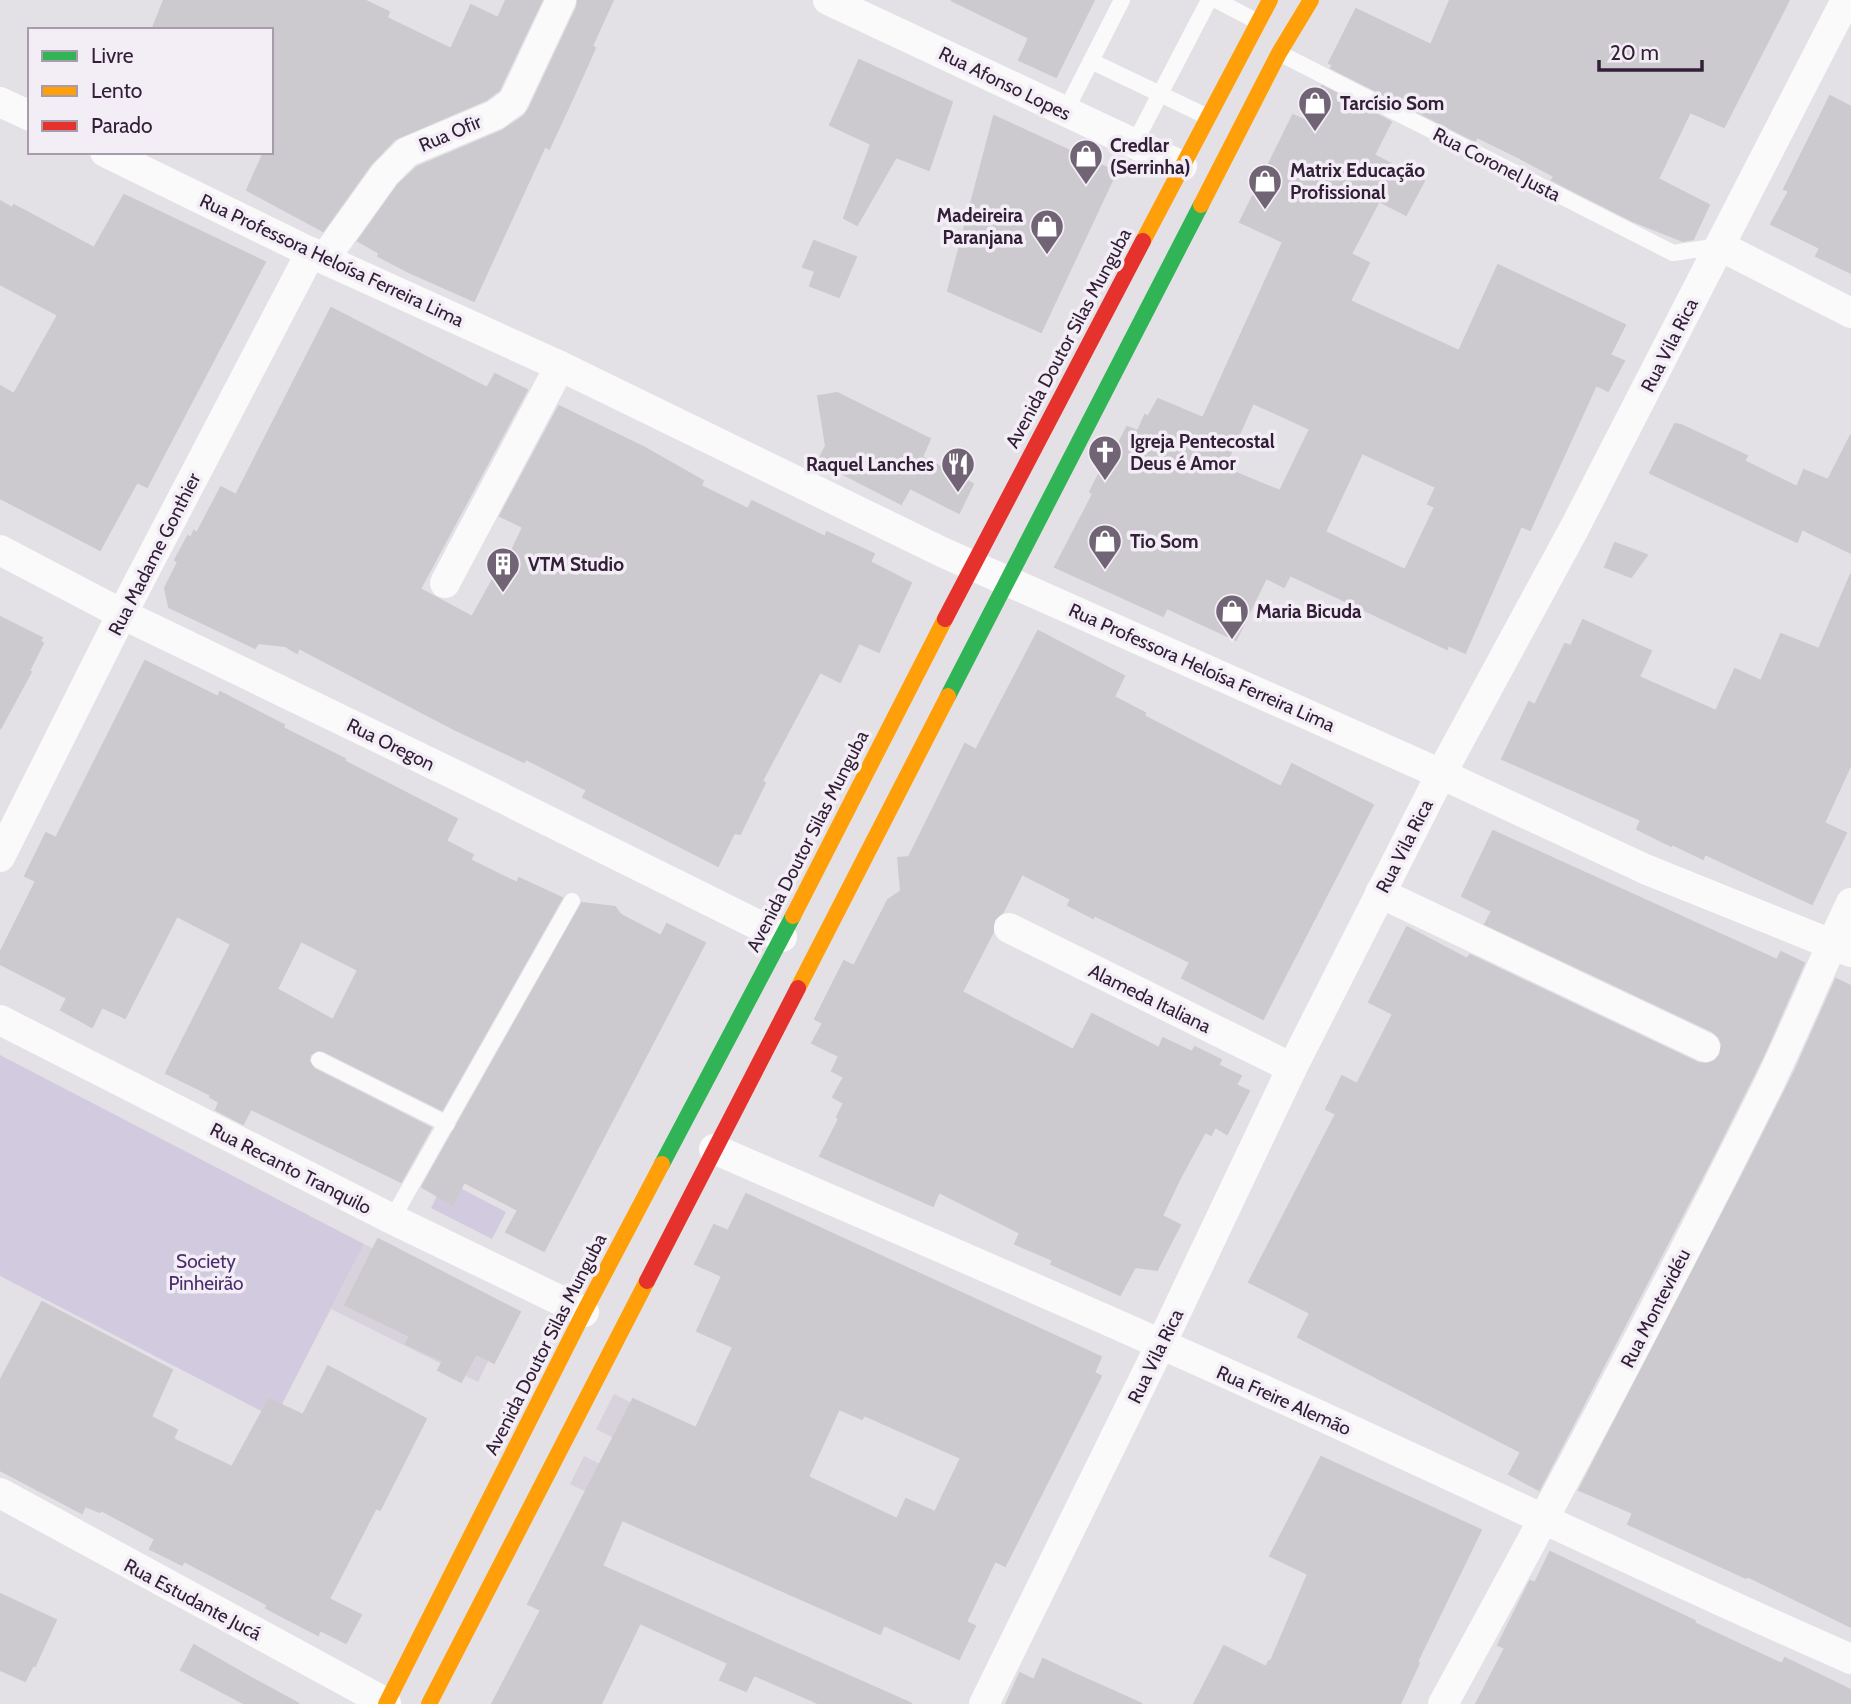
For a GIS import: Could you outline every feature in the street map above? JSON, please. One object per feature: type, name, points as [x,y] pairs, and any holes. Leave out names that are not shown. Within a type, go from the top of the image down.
[{"type":"main road","name":"Avenida Doutor Silas Munguba","points":[[386,1703],[584,1312],[1270,0]]},
{"type":"main road","points":[[429,1704],[1279,53],[1311,0]]},
{"type":"street","name":"Rua Ofir","points":[[317,256],[385,174],[407,152],[495,114],[513,102],[561,0]]},
{"type":"street","name":"Rua Afonso Lopes","points":[[828,0],[1182,166]]},
{"type":"street","name":"Rua Vila Rica","points":[[984,1704],[1161,1344],[1292,1068],[1380,893],[1441,774],[1575,527],[1846,0]]},
{"type":"street","points":[[0,102],[28,115]]},
{"type":"street","name":"Rua Professora Heloísa Ferreira Lima","points":[[109,154],[317,256],[561,366],[973,565],[1441,774],[1645,869],[1841,947]]},
{"type":"street","points":[[1720,246],[1851,313]]},
{"type":"street","name":"Rua Madame Gonthier","points":[[0,858],[122,614],[317,256]]},
{"type":"street","points":[[445,583],[561,366]]},
{"type":"street","name":"Rua Oregon","points":[[0,550],[122,614],[782,937]]},
{"type":"street","points":[[1380,893],[1705,1047]]},
{"type":"street","name":"Rua Montevidéu","points":[[1443,1704],[1544,1520],[1841,947],[1851,903]]},
{"type":"street","name":"Alameda Italiana","points":[[1009,928],[1292,1068]]},
{"type":"street","name":"Rua Recanto Tranquilo","points":[[0,1020],[392,1219],[584,1312]]},
{"type":"street","name":"Rua Freire Alemão","points":[[714,1149],[1373,1439],[1851,1659]]},
{"type":"street","name":"Rua Estudante Jucá","points":[[0,1493],[386,1703]]},
{"type":"lane","points":[[1065,112],[1122,0]]},
{"type":"lane","points":[[1134,144],[1209,0]]},
{"type":"lane","points":[[1216,0],[1258,22]]},
{"type":"lane","name":"Rua Coronel Justa","points":[[1279,53],[1674,253],[1720,246]]},
{"type":"lane","points":[[1091,61],[1208,117]]},
{"type":"lane","points":[[392,1219],[572,901]]},
{"type":"lane","points":[[319,1060],[447,1124]]},
{"type":"shaded area","points":[[364,1244],[510,1316],[478,1382],[331,1309]]},
{"type":"shaded area","points":[[614,1394],[680,1426],[662,1462],[596,1429]]},
{"type":"shaded area","points":[[584,1456],[664,1495],[651,1523],[570,1484]]},
{"type":"green space","name":"Society Pinheirão","points":[[0,1055],[364,1244],[275,1418],[0,1276]]},
{"type":"green space","points":[[445,1180],[506,1212],[492,1239],[431,1208]]},
{"type":"building","points":[[164,0],[364,0],[389,12],[387,18],[451,49],[471,5],[498,18],[506,0],[542,0],[499,90],[486,100],[395,139],[371,164],[323,231],[247,190],[263,154],[273,154],[273,28],[153,28]]},
{"type":"building","points":[[578,0],[613,0],[574,95],[549,149],[545,146],[474,301],[378,256],[379,253],[358,241],[398,185],[417,167],[502,131],[524,116]]},
{"type":"building","points":[[951,0],[1094,0],[1056,77],[1019,60],[1029,38]]},
{"type":"building","points":[[1450,0],[1789,0],[1724,127],[1690,112],[1658,179],[1709,205],[1693,239],[1683,241],[1633,221],[1552,180],[1554,176],[1514,155],[1477,137],[1475,141],[1331,68],[1333,65],[1329,63],[1356,9],[1431,45]]},
{"type":"building","points":[[859,60],[952,102],[929,170],[896,157],[857,225],[844,218],[871,144],[830,125]]},
{"type":"building","points":[[1322,86],[1391,122],[1374,155],[1424,181],[1406,215],[1379,201],[1351,254],[1369,263],[1350,301],[1459,351],[1498,265],[1625,325],[1610,355],[1624,361],[1608,391],[1596,385],[1530,530],[1521,526],[1465,653],[1448,645],[1447,649],[1290,575],[1284,587],[1266,578],[1236,640],[1167,608],[1163,616],[1055,567],[1093,494],[1090,492],[1105,462],[1108,465],[1127,427],[1138,431],[1145,415],[1148,417],[1158,399],[1203,418],[1283,242],[1240,222],[1293,115],[1304,120]],"holes":[[[1253,403],[1310,429],[1280,491],[1224,468]],[[1362,453],[1436,487],[1428,504],[1435,507],[1405,570],[1325,532]]]},
{"type":"building","points":[[1830,96],[1851,107],[1851,273],[1816,256],[1820,248],[1771,224],[1789,191],[1784,189]]},
{"type":"building","points":[[994,116],[1116,172],[1041,332],[948,291]]},
{"type":"building","points":[[124,195],[265,262],[147,487],[137,482],[100,550],[0,498],[0,386],[14,394],[58,315],[0,284],[0,201],[12,208],[14,205],[94,248]]},
{"type":"building","points":[[814,241],[856,257],[839,297],[810,286],[815,271],[803,267]]},
{"type":"building","points":[[331,308],[487,388],[495,374],[527,390],[420,589],[472,617],[497,572],[501,574],[523,527],[500,516],[559,406],[645,448],[703,481],[701,486],[748,509],[752,501],[825,537],[827,532],[874,554],[870,562],[911,583],[879,652],[859,643],[840,682],[820,672],[762,781],[765,783],[740,834],[734,833],[718,866],[583,797],[587,790],[526,759],[524,762],[454,729],[299,648],[297,653],[285,646],[258,643],[255,648],[169,607],[165,588],[178,562],[175,560],[188,536],[191,538],[194,531],[197,533],[221,487],[236,495]]},
{"type":"building","points":[[837,393],[930,439],[922,457],[973,484],[959,513],[910,488],[901,504],[818,461],[826,446],[818,396]]},
{"type":"building","points":[[1675,424],[1747,456],[1744,461],[1797,487],[1804,470],[1828,480],[1851,435],[1851,553],[1802,529],[1797,542],[1650,473]]},
{"type":"building","points":[[1615,543],[1647,555],[1631,577],[1605,567]]},
{"type":"building","points":[[1851,574],[1851,764],[1824,823],[1846,833],[1812,904],[1705,854],[1703,859],[1672,844],[1671,846],[1637,829],[1641,820],[1502,759],[1529,702],[1535,705],[1565,644],[1571,646],[1583,620],[1651,651],[1639,677],[1716,711],[1735,669],[1761,681],[1781,634],[1819,649]]},
{"type":"building","points":[[0,617],[42,638],[40,641],[43,643],[29,671],[31,672],[0,729]]},
{"type":"building","points":[[1038,631],[1124,676],[1114,697],[1145,713],[1144,716],[1281,787],[1292,764],[1373,805],[1263,1019],[1182,978],[1190,962],[1068,905],[1071,899],[1022,874],[1003,912],[994,920],[993,932],[962,992],[1073,1050],[1092,1014],[1159,1048],[1163,1038],[1192,1052],[1195,1047],[1221,1060],[1218,1065],[1241,1076],[1236,1085],[1249,1091],[1227,1134],[1215,1127],[1211,1135],[1205,1132],[1179,1180],[1162,1216],[1180,1225],[1157,1270],[1135,1267],[1120,1295],[1051,1264],[1053,1260],[1015,1244],[1020,1233],[939,1192],[933,1206],[820,1156],[844,1103],[833,1097],[844,1077],[832,1071],[839,1056],[812,1043],[823,1023],[815,1019],[844,961],[854,966],[888,900],[901,891],[898,858],[909,857],[965,744],[976,750]]},
{"type":"building","points":[[145,661],[218,697],[220,692],[284,725],[283,728],[345,759],[344,761],[457,819],[446,841],[473,855],[470,860],[517,883],[519,878],[562,898],[442,1110],[324,1051],[318,1050],[310,1055],[309,1061],[314,1069],[431,1128],[401,1182],[251,1109],[243,1124],[216,1110],[219,1102],[210,1097],[211,1095],[166,1073],[231,944],[177,916],[125,1018],[102,1007],[92,1027],[61,1010],[67,998],[0,964],[0,953],[36,881],[25,876],[46,833],[56,838]],"holes":[[[301,941],[358,970],[333,1020],[277,989]]]},
{"type":"building","points":[[1493,831],[1777,960],[1781,952],[1804,963],[1763,1056],[1713,1156],[1539,1490],[1509,1474],[1521,1452],[1298,1337],[1310,1313],[1249,1282],[1336,1114],[1326,1109],[1342,1076],[1357,1084],[1393,1014],[1369,1002],[1407,927],[1467,959],[1470,955],[1698,1063],[1707,1064],[1720,1055],[1722,1045],[1719,1037],[1712,1031],[1485,924],[1492,911],[1462,896]]},
{"type":"building","points":[[582,903],[615,907],[621,915],[661,936],[667,924],[705,943],[544,1251],[506,1232],[518,1210],[464,1182],[453,1205],[422,1187]]},
{"type":"building","points":[[1836,979],[1851,986],[1851,1627],[1747,1576],[1746,1578],[1628,1524],[1633,1513],[1579,1490],[1795,1071]]},
{"type":"building","points":[[746,1194],[1101,1357],[1094,1373],[1101,1376],[1005,1566],[995,1561],[966,1622],[975,1626],[959,1659],[884,1625],[880,1634],[622,1520],[602,1566],[912,1704],[820,1704],[754,1675],[746,1691],[720,1680],[728,1663],[640,1623],[601,1704],[492,1704],[541,1610],[528,1604],[633,1399],[696,1428],[733,1347],[697,1331],[722,1276],[695,1264],[714,1225],[728,1231]],"holes":[[[839,1409],[862,1419],[864,1415],[961,1458],[935,1512],[906,1499],[897,1519],[808,1477]]]},
{"type":"building","points":[[378,1239],[520,1312],[494,1363],[476,1354],[461,1382],[438,1370],[443,1361],[406,1344],[410,1336],[345,1305]]},
{"type":"building","points":[[42,1302],[172,1370],[151,1417],[177,1430],[173,1439],[232,1467],[269,1399],[303,1415],[328,1366],[426,1419],[380,1510],[376,1508],[329,1599],[361,1615],[346,1643],[320,1630],[318,1635],[184,1561],[182,1565],[150,1549],[155,1539],[101,1510],[100,1512],[85,1506],[82,1513],[0,1470],[0,1381]]},
{"type":"building","points":[[1321,1457],[1481,1530],[1417,1662],[1419,1663],[1400,1704],[1194,1704],[1224,1646],[1266,1667],[1271,1661],[1308,1574],[1270,1556]]},
{"type":"building","points":[[1550,1552],[1782,1664],[1785,1658],[1851,1690],[1851,1704],[1476,1704],[1505,1648],[1498,1645],[1530,1581],[1535,1583]]},
{"type":"building","points":[[0,1594],[56,1620],[35,1666],[33,1665],[25,1681],[0,1670]]},
{"type":"building","points":[[194,1645],[299,1704],[245,1704],[181,1670]]},
{"type":"building","points":[[1043,1659],[1142,1704],[1006,1704],[1020,1673],[1034,1680]]},
{"type":"traffic: fast","points":[[948,696],[1201,205]]},
{"type":"traffic: fast","points":[[662,1164],[793,916]]},
{"type":"traffic: slow","points":[[1143,241],[1270,0]]},
{"type":"traffic: slow","points":[[1201,205],[1279,53],[1311,0]]},
{"type":"traffic: slow","points":[[793,916],[945,619]]},
{"type":"traffic: slow","points":[[798,988],[948,696]]},
{"type":"traffic: slow","points":[[386,1704],[662,1164]]},
{"type":"traffic: slow","points":[[429,1704],[647,1281]]},
{"type":"traffic: jam","points":[[945,619],[1143,241]]},
{"type":"traffic: jam","points":[[647,1281],[798,988]]},
{"type":"place","name":"Tarcísio Som","points":[[1315,133]]},
{"type":"place","name":"Credlar (Serrinha)","points":[[1086,186]]},
{"type":"place","name":"Matrix Educação Profissional","points":[[1265,211]]},
{"type":"place","name":"Madeireira Paranjana","points":[[1047,256]]},
{"type":"place","name":"Igreja Pentecostal Deus é Amor","points":[[1105,482]]},
{"type":"place","name":"Raquel Lanches","points":[[958,494]]},
{"type":"place","name":"Tio Som","points":[[1105,571]]},
{"type":"place","name":"VTM Studio","points":[[503,594]]},
{"type":"place","name":"Maria Bicuda","points":[[1232,641]]}]
